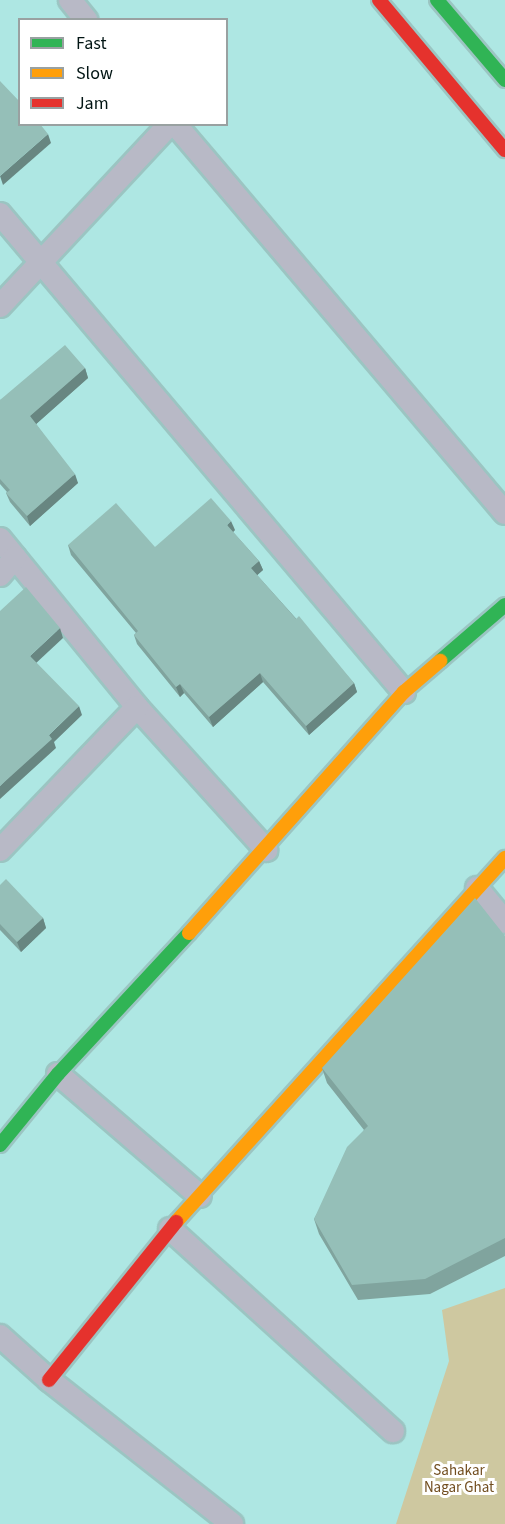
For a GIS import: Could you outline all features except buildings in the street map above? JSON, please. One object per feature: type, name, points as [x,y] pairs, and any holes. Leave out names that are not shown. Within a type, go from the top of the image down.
[{"type":"street","points":[[70,0],[84,18]]},
{"type":"street","points":[[380,0],[505,150]]},
{"type":"street","points":[[437,0],[505,80]]},
{"type":"street","points":[[0,306],[43,263],[168,126]]},
{"type":"street","points":[[177,126],[505,513]]},
{"type":"street","points":[[0,213],[404,692]]},
{"type":"street","points":[[0,539],[137,707],[266,850]]},
{"type":"street","points":[[0,575],[15,558]]},
{"type":"street","points":[[0,1145],[58,1074],[266,850],[404,692],[505,605]]},
{"type":"street","points":[[0,850],[137,707]]},
{"type":"street","points":[[49,1380],[170,1229],[505,858]]},
{"type":"street","points":[[477,888],[505,922]]},
{"type":"street","points":[[58,1074],[200,1196]]},
{"type":"street","points":[[170,1229],[393,1431]]},
{"type":"street","points":[[0,1336],[49,1380],[232,1524]]},
{"type":"green space","name":"Sahakar Nagar Ghat","points":[[505,1288],[505,1524],[396,1524],[449,1361],[442,1310]]},
{"type":"traffic: fast","points":[[437,0],[505,80]]},
{"type":"traffic: fast","points":[[440,661],[505,605]]},
{"type":"traffic: fast","points":[[0,1145],[58,1074],[189,933]]},
{"type":"traffic: slow","points":[[189,933],[404,692],[440,661]]},
{"type":"traffic: slow","points":[[176,1222],[505,858]]},
{"type":"traffic: jam","points":[[379,0],[505,150]]},
{"type":"traffic: jam","points":[[49,1380],[176,1222]]}]
